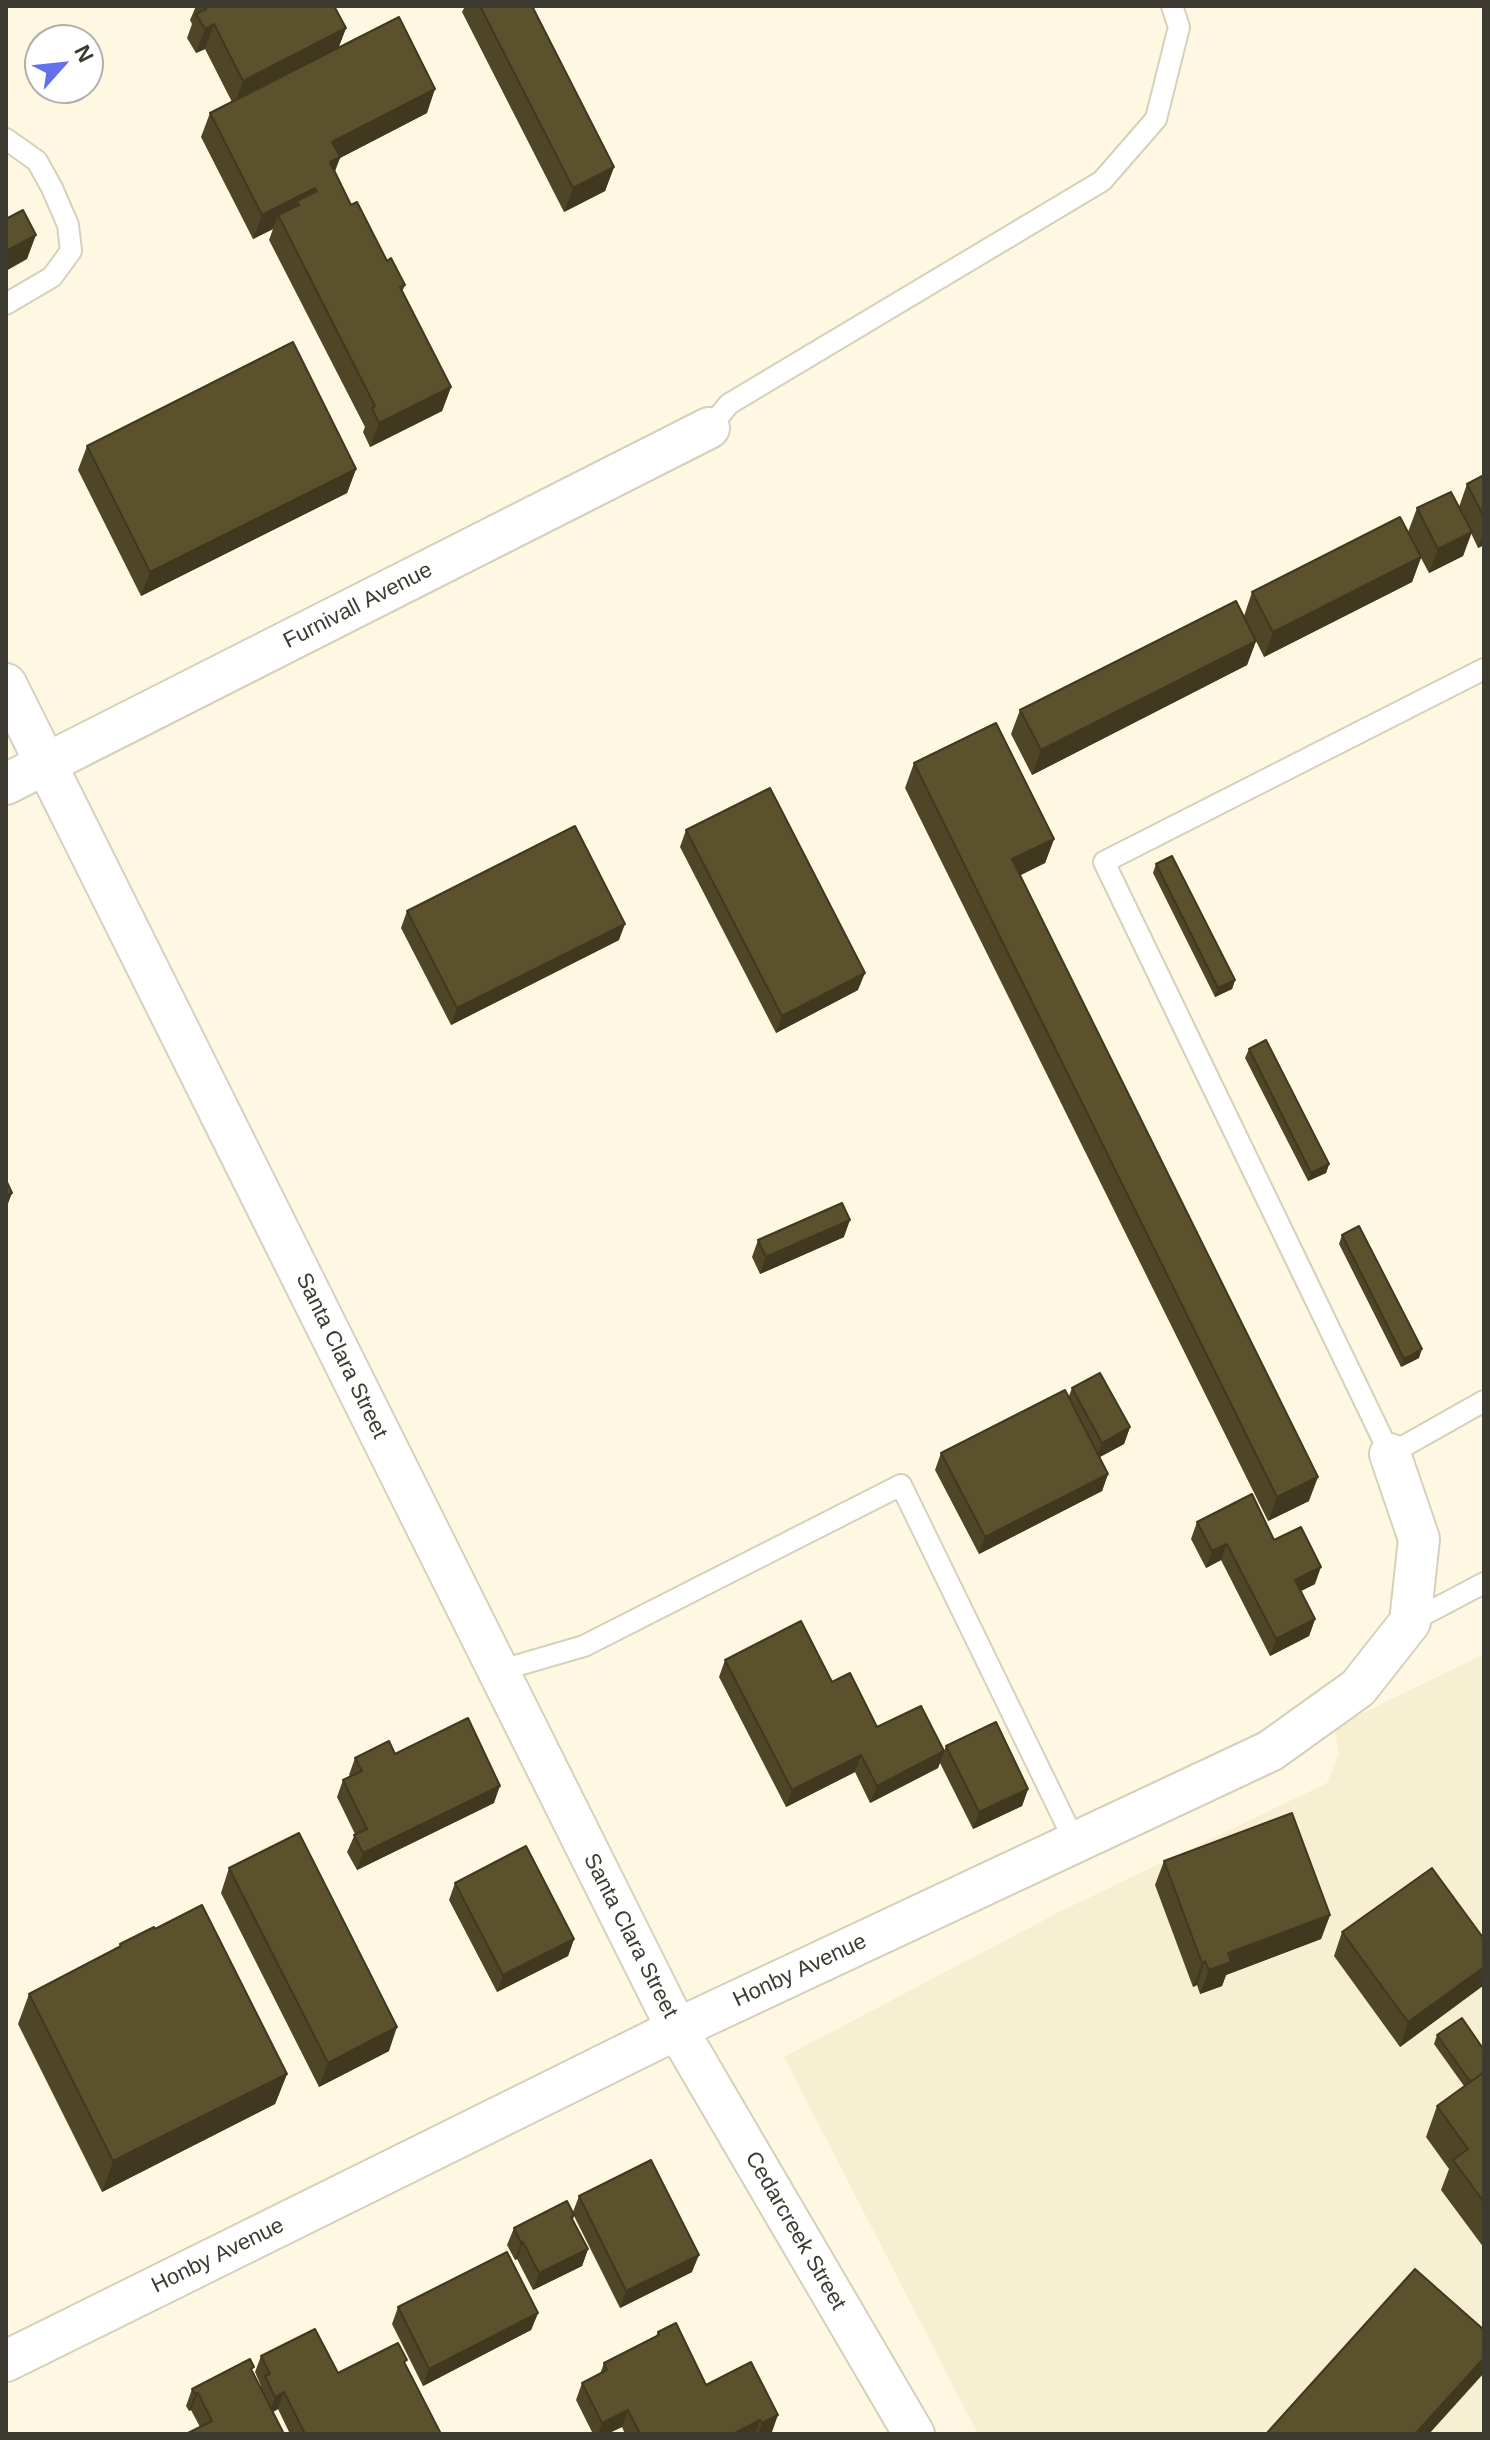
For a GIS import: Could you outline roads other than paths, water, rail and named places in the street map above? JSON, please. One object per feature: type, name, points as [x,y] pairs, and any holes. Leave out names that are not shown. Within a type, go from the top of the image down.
[{"type":"street","name":"Furnivall Avenue","points":[[6,784],[709,428]]},
{"type":"street","name":"Santa Clara Street","points":[[6,684],[677,2029]]},
{"type":"street","points":[[1390,1454],[1419,1539],[1410,1622]]},
{"type":"street","name":"Honby Avenue","points":[[6,2361],[677,2029],[1270,1751],[1358,1688],[1410,1622]]},
{"type":"street","name":"Cedarcreek Street","points":[[677,2029],[914,2434]]},
{"type":"lane","points":[[709,428],[729,404],[1102,181],[1156,119],[1179,27],[1172,6]]},
{"type":"lane","points":[[6,139],[37,161],[45,174],[68,225],[71,251],[52,277],[6,304]]},
{"type":"lane","points":[[1484,669],[1104,862],[1390,1454],[1484,1401]]},
{"type":"lane","points":[[498,1671],[584,1646],[901,1485],[1075,1842]]},
{"type":"lane","points":[[1410,1622],[1484,1583]]}]
